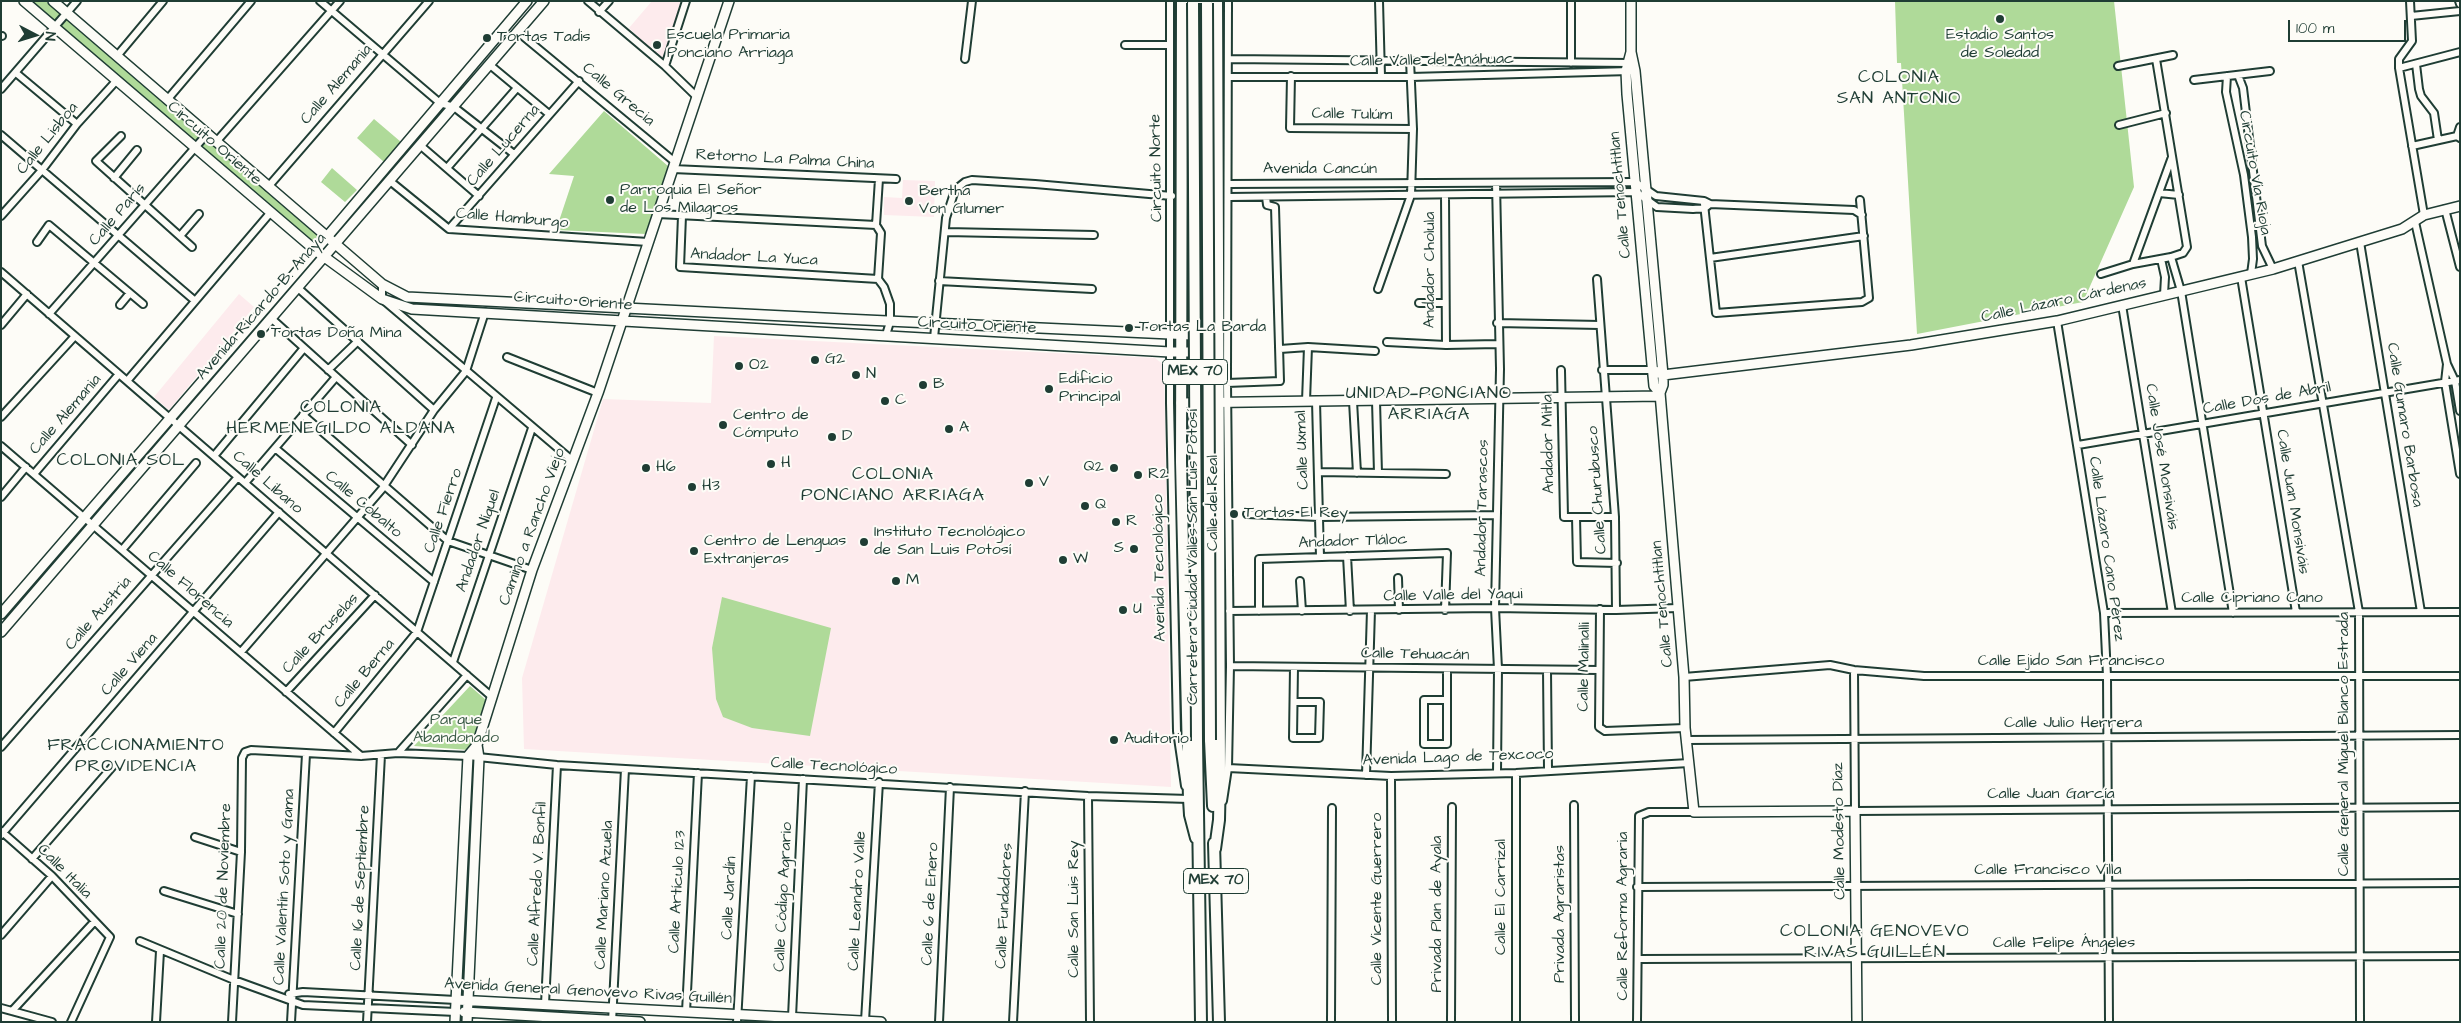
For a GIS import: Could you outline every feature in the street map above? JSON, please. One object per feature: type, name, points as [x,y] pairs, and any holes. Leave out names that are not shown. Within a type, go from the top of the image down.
[{"type":"main road","points":[[1182,1],[1180,305],[1175,335],[1175,352],[1176,403],[1181,462],[1179,588],[1187,739],[1188,799],[1196,838]]},
{"type":"main road","name":"MEX 70","points":[[1193,2],[1187,739],[1196,838],[1201,1022]]},
{"type":"main road","points":[[1211,2],[1217,306],[1222,336],[1222,402],[1218,458],[1219,820],[1215,849]]},
{"type":"main road","name":"Carretera Ciudad Valles-San Luis Potosí","points":[[1211,2],[1210,740],[1215,849],[1219,1022]]},
{"type":"main road","points":[[1180,305],[1199,312],[1212,310],[1217,306]]},
{"type":"main road","points":[[1181,462],[1185,455],[1198,448],[1213,452],[1218,458]]},
{"type":"street","name":"Circuito Oriente","points":[[24,1],[324,257],[382,299],[412,309],[1175,352],[1222,352]]},
{"type":"street","name":"Circuito Oriente","points":[[54,1],[326,238],[382,284],[407,297],[890,322],[1222,336]]},
{"type":"street","points":[[1,89],[77,1]]},
{"type":"street","points":[[116,56],[163,1]]},
{"type":"street","points":[[167,100],[251,1]]},
{"type":"street","points":[[320,1],[440,103],[454,106],[514,154]]},
{"type":"street","points":[[216,142],[340,1]]},
{"type":"street","name":"Calle Alemania","points":[[268,187],[429,1]]},
{"type":"street","name":"Avenida Ricardo B. Anaya","points":[[1,614],[171,419],[527,1]]},
{"type":"street","name":"Avenida Ricardo B. Anaya","points":[[1,632],[544,1]]},
{"type":"street","points":[[588,1],[665,66],[697,97]]},
{"type":"street","points":[[599,12],[609,1]]},
{"type":"street","points":[[665,66],[686,1]]},
{"type":"street","name":"Camino a Rancho Viejo","points":[[468,756],[477,745],[532,570],[598,392],[729,1]]},
{"type":"street","points":[[965,59],[972,1]]},
{"type":"street","name":"Circuito Norte","points":[[1170,1],[1175,335]]},
{"type":"street","points":[[1222,336],[1229,197],[1228,1]]},
{"type":"street","points":[[1379,1],[1381,76]]},
{"type":"street","points":[[1571,1],[1571,63]]},
{"type":"street","name":"Calle Tenochtitlan","points":[[1631,1],[1635,182],[1654,386],[1660,395]]},
{"type":"street","points":[[2410,1],[2412,41],[2399,59],[2399,68],[2424,215]]},
{"type":"street","points":[[2411,16],[2460,11]]},
{"type":"street","name":"Calle Grecia","points":[[518,32],[579,81],[674,165]]},
{"type":"street","points":[[1125,45],[1170,45]]},
{"type":"street","points":[[2399,68],[2460,52]]},
{"type":"street","points":[[2118,66],[2172,56]]},
{"type":"street","name":"Calle Valle del Anáhuac","points":[[1229,59],[1380,59],[1571,63],[1631,67]]},
{"type":"street","points":[[2101,274],[2133,264],[2171,257],[2183,253],[2187,247],[2156,59]]},
{"type":"street","points":[[1378,289],[1411,195],[1413,129],[1410,60]]},
{"type":"street","points":[[1507,75],[1508,62]]},
{"type":"street","points":[[2416,64],[2419,89],[2434,113],[2438,140]]},
{"type":"street","points":[[490,65],[549,114]]},
{"type":"street","name":"Calle Valle del Anáhuac","points":[[1229,76],[1411,77],[1507,75],[1631,67]]},
{"type":"street","name":"Calle Tenochtitlan","points":[[1631,67],[1646,188],[1663,375],[1660,395],[1684,677],[1685,728],[1694,812]]},
{"type":"street","points":[[2194,80],[2270,71]]},
{"type":"street","points":[[16,72],[77,124]]},
{"type":"street","name":"Circuito Vía Rioja","points":[[2238,75],[2243,88],[2260,235],[2266,257],[2273,269]]},
{"type":"street","name":"Calle Tulúm","points":[[1291,76],[1290,128],[1413,129]]},
{"type":"street","name":"Circuito Vía Rioja","points":[[2228,76],[2226,92],[2244,175],[2252,237],[2253,259],[2251,274]]},
{"type":"street","name":"Calle Lisboa","points":[[1,216],[42,170],[77,124],[116,80]]},
{"type":"street","name":"Calle Lucerna","points":[[449,229],[579,81]]},
{"type":"street","points":[[447,168],[517,88]]},
{"type":"street","points":[[2119,125],[2166,113]]},
{"type":"street","points":[[2412,146],[2458,137],[2460,127]]},
{"type":"street","name":"Calle París","points":[[49,314],[207,134]]},
{"type":"street","points":[[1,135],[194,300]]},
{"type":"street","points":[[121,136],[96,162],[192,247]]},
{"type":"street","points":[[421,146],[479,196]]},
{"type":"street","points":[[114,178],[137,150]]},
{"type":"street","points":[[2133,264],[2172,156]]},
{"type":"street","name":"Retorno La Palma China","points":[[674,165],[896,179]]},
{"type":"street","points":[[2244,175],[2253,174]]},
{"type":"street","points":[[879,178],[876,225],[881,233],[878,279],[884,287],[890,304],[890,322],[886,335]]},
{"type":"street","points":[[934,338],[946,218],[955,190],[972,180],[1172,196]]},
{"type":"street","name":"Calle Hamburgo","points":[[390,181],[449,229],[648,242]]},
{"type":"street","points":[[1635,182],[1656,196],[1706,204]]},
{"type":"street","name":"Avenida Cancún","points":[[1228,184],[1635,182]]},
{"type":"street","name":"Andador Tarascos","points":[[1496,183],[1498,344],[1495,608],[1498,670],[1497,773]]},
{"type":"street","points":[[1636,192],[1657,206],[1706,204],[1854,210],[1862,215]]},
{"type":"street","name":"Avenida Cancún","points":[[1229,197],[1636,192]]},
{"type":"street","points":[[2159,193],[2179,195]]},
{"type":"street","name":"Andador Cholula","points":[[1445,195],[1444,303],[1446,345]]},
{"type":"street","points":[[1227,384],[1280,381],[1275,208],[1267,205],[1266,197]]},
{"type":"street","points":[[1706,204],[1716,313],[1862,302],[1870,298],[1860,200]]},
{"type":"street","name":"Calle Lázaro Cárdenas","points":[[1663,375],[1911,345],[2058,321],[2273,269],[2402,229],[2424,215],[2445,208],[2460,206]]},
{"type":"street","points":[[2445,208],[2460,267]]},
{"type":"street","name":"Calle Alemania","points":[[127,381],[270,212]]},
{"type":"street","points":[[180,236],[199,214]]},
{"type":"street","points":[[658,214],[876,225]]},
{"type":"street","name":"Andador La Yuca","points":[[682,216],[680,267],[878,279]]},
{"type":"street","points":[[2415,222],[2447,364],[2457,381],[2460,410]]},
{"type":"street","points":[[37,242],[45,229],[95,262],[142,304]]},
{"type":"street","points":[[946,232],[1094,235]]},
{"type":"street","points":[[2252,237],[2260,235]]},
{"type":"street","points":[[1710,258],[1864,236]]},
{"type":"street","name":"Calle Gumaro Barbosa","points":[[2360,242],[2421,612]]},
{"type":"street","points":[[2253,259],[2257,256],[2266,257]]},
{"type":"street","points":[[2171,257],[2181,291],[2233,612]]},
{"type":"street","points":[[2161,259],[2165,277],[2164,295]]},
{"type":"street","name":"Calle General Miguel Blanco Estrada","points":[[2298,261],[2359,612],[2360,1022]]},
{"type":"street","name":"Calle Libano","points":[[1,272],[491,696]]},
{"type":"street","name":"Calle Juan Monsiváis","points":[[2241,277],[2296,612]]},
{"type":"street","name":"Calle Churubusco","points":[[1597,279],[1602,370],[1606,398],[1615,517],[1616,610]]},
{"type":"street","points":[[939,281],[1092,289]]},
{"type":"street","points":[[382,284],[382,299],[496,398],[573,461]]},
{"type":"street","points":[[298,288],[434,410]]},
{"type":"street","points":[[120,306],[130,293]]},
{"type":"street","points":[[1,325],[27,294]]},
{"type":"street","points":[[436,310],[437,298]]},
{"type":"street","points":[[1418,303],[1444,303]]},
{"type":"street","name":"Calle José Monsiváis","points":[[2122,305],[2172,612]]},
{"type":"street","points":[[241,652],[385,484],[434,410],[466,371],[485,312]]},
{"type":"street","points":[[272,319],[412,445]]},
{"type":"street","name":"Calle Lázaro Cano Pérez","points":[[2058,321],[2104,613],[2108,676],[2109,1022]]},
{"type":"street","points":[[1497,324],[1600,325]]},
{"type":"street","points":[[1649,326],[1658,325]]},
{"type":"street","points":[[1,417],[75,336]]},
{"type":"street","points":[[328,370],[358,341]]},
{"type":"street","points":[[1387,342],[1446,345],[1498,344]]},
{"type":"street","points":[[1280,349],[1308,347],[1375,351]]},
{"type":"street","name":"Calle Uxmal","points":[[1308,347],[1318,472],[1320,557]]},
{"type":"street","points":[[214,456],[304,348]]},
{"type":"street","name":"Calle del Real","points":[[1219,820],[1228,768],[1230,666],[1222,402],[1227,384],[1222,352]]},
{"type":"street","points":[[507,357],[598,392]]},
{"type":"street","points":[[2447,364],[2445,382],[2460,474]]},
{"type":"street","name":"Andador Mitla","points":[[1561,370],[1564,517],[1576,517]]},
{"type":"street","points":[[1602,370],[1653,370],[1663,375]]},
{"type":"street","name":"Calle Alemania","points":[[34,474],[119,374]]},
{"type":"street","points":[[245,483],[336,377]]},
{"type":"street","name":"Calle Dos de Abril","points":[[2078,445],[2457,381]]},
{"type":"street","points":[[1176,403],[1562,399],[1660,395]]},
{"type":"street","name":"Calle Fierro","points":[[417,632],[496,398]]},
{"type":"street","points":[[1353,401],[1357,473]]},
{"type":"street","points":[[1376,401],[1378,473]]},
{"type":"street","name":"Avenida Tecnológico","points":[[1176,403],[1179,588]]},
{"type":"street","points":[[303,416],[385,484],[448,541],[532,570]]},
{"type":"street","name":"Andador Níquel","points":[[453,662],[532,428]]},
{"type":"street","name":"Calle Florencia","points":[[1,446],[361,756]]},
{"type":"street","name":"Calle Cobalto","points":[[275,448],[434,582]]},
{"type":"street","points":[[122,550],[196,463]]},
{"type":"street","name":"Calle Alemania","points":[[1,497],[26,467]]},
{"type":"street","points":[[1318,472],[1446,474]]},
{"type":"street","name":"Calle Austria","points":[[1,747],[238,476]]},
{"type":"street","name":"Calle Viena","points":[[2,833],[279,512]]},
{"type":"street","points":[[1247,514],[1319,517],[1497,515]]},
{"type":"street","points":[[1615,517],[1576,517],[1577,562],[1616,563]]},
{"type":"street","name":"Andador Tláloc","points":[[1259,611],[1259,559],[1447,553],[1446,610]]},
{"type":"street","points":[[1347,556],[1350,611]]},
{"type":"street","points":[[1398,578],[1400,610]]},
{"type":"street","points":[[1300,581],[1302,611]]},
{"type":"street","name":"Calle Bruselas","points":[[286,692],[375,595]]},
{"type":"street","name":"Calle Valle del Yaqui","points":[[1228,611],[1495,608],[1616,610],[1678,608]]},
{"type":"street","name":"Calle Malinalli","points":[[1600,609],[1599,727],[1605,731],[1685,728]]},
{"type":"street","points":[[1366,775],[1371,610]]},
{"type":"street","name":"Calle Cipriano Cano","points":[[2104,613],[2460,612]]},
{"type":"street","name":"Calle Berna","points":[[334,732],[417,632]]},
{"type":"street","name":"Calle Ejido San Francisco","points":[[1684,677],[1830,665],[1854,670],[1924,676],[2460,676]]},
{"type":"street","name":"Calle Tehuacán","points":[[1230,666],[1599,670]]},
{"type":"street","points":[[1294,667],[1293,738],[1319,738],[1320,702],[1294,702]]},
{"type":"street","points":[[1447,669],[1447,700],[1447,744],[1424,744],[1424,700],[1447,700]]},
{"type":"street","points":[[1547,670],[1548,770]]},
{"type":"street","name":"Calle Modesto Díaz","points":[[1854,670],[1857,1022]]},
{"type":"street","points":[[398,753],[467,674]]},
{"type":"street","name":"Calle Julio Herrera","points":[[1687,740],[2460,735]]},
{"type":"street","name":"Camino a Rancho Viejo","points":[[467,1017],[479,758],[477,745]]},
{"type":"street","name":"Calle 20 de Noviembre","points":[[232,1022],[241,852],[242,758],[245,752],[251,750],[306,754]]},
{"type":"street","points":[[306,754],[361,756],[398,753],[479,758]]},
{"type":"street","name":"Calle Valentín Soto y Gama","points":[[292,1022],[306,754]]},
{"type":"street","name":"Calle 16 de Septiembre","points":[[367,1022],[381,755]]},
{"type":"street","points":[[455,1022],[468,756]]},
{"type":"street","name":"Calle Tecnológico","points":[[479,758],[557,765],[879,782],[1088,796],[1188,799]]},
{"type":"street","name":"Avenida Lago de Texcoco","points":[[1228,768],[1391,776],[1516,773],[1689,763]]},
{"type":"street","name":"Calle Alfredo V. Bonfil","points":[[545,1004],[557,765]]},
{"type":"street","points":[[32,858],[113,766]]},
{"type":"street","name":"Calle Mariano Azuela","points":[[612,1021],[624,769]]},
{"type":"street","name":"Calle Artículo 123","points":[[686,1012],[698,773]]},
{"type":"street","name":"Calle El Carrizal","points":[[1516,773],[1516,1022]]},
{"type":"street","name":"Calle Jardín","points":[[737,1018],[751,776]]},
{"type":"street","name":"Calle Vicente Guerrero","points":[[1391,776],[1392,1022]]},
{"type":"street","name":"Calle Código Agrario","points":[[792,1017],[803,779]]},
{"type":"street","name":"Calle Leandro Valle","points":[[865,1021],[879,782]]},
{"type":"street","name":"Calle 6 de Enero","points":[[939,1022],[950,787]]},
{"type":"street","name":"Calle Fundadores","points":[[1013,1022],[1025,791]]},
{"type":"street","name":"Calle San Luis Rey","points":[[1088,796],[1090,1022]]},
{"type":"street","name":"Privada Agraristas","points":[[1574,805],[1574,1022]]},
{"type":"street","name":"Privada Plan de Ayala","points":[[1452,807],[1452,1022]]},
{"type":"street","name":"Calle Juan García","points":[[1643,813],[2460,807]]},
{"type":"street","points":[[1330,1022],[1332,808]]},
{"type":"street","name":"Calle Reforma Agraria","points":[[1637,1022],[1639,816],[1643,813]]},
{"type":"street","name":"Calle Italia","points":[[2,833],[52,876],[110,937],[70,1022]]},
{"type":"street","points":[[195,837],[241,852]]},
{"type":"street","points":[[1,935],[52,876]]},
{"type":"street","points":[[461,883],[473,884]]},
{"type":"street","name":"Calle Francisco Villa","points":[[1637,887],[2460,883]]},
{"type":"street","points":[[164,891],[238,914]]},
{"type":"street","points":[[12,1011],[94,922]]},
{"type":"street","name":"Avenida General Genovevo Rivas Guillén","points":[[140,941],[160,951],[303,1005],[456,1012],[467,1017],[640,1022]]},
{"type":"street","points":[[156,1022],[160,951]]},
{"type":"street","name":"Calle Felipe Ángeles","points":[[1638,959],[2460,956]]},
{"type":"street","name":"Avenida General Genovevo Rivas Guillén","points":[[283,996],[293,994],[468,1000],[686,1012],[737,1018],[792,1017],[881,1022]]},
{"type":"street","points":[[1,1008],[52,1022]]},
{"type":"shaded area","name":"Escuela Primaria Ponciano Arriaga","points":[[652,1],[681,1],[663,62],[629,28]]},
{"type":"shaded area","name":"Bertha Von Glumer","points":[[903,180],[935,181],[934,217],[884,215],[884,197],[902,198]]},
{"type":"shaded area","points":[[239,294],[254,307],[169,410],[154,397]]},
{"type":"shaded area","name":"Instituto Tecnológico de San Luis Potosí","points":[[714,336],[1155,358],[1164,365],[1171,787],[524,749],[522,678],[603,399],[711,403]]},
{"type":"green space","points":[[26,1],[46,1],[321,237],[312,247]]},
{"type":"green space","points":[[1895,1],[2114,1],[2134,187],[2083,302],[1917,334],[1901,63],[1897,63]]},
{"type":"green space","points":[[604,111],[668,166],[646,234],[556,230],[574,176],[549,174]]},
{"type":"green space","points":[[374,119],[401,142],[384,162],[357,138]]},
{"type":"green space","points":[[332,168],[357,190],[345,202],[321,182]]},
{"type":"green space","points":[[722,597],[831,628],[810,736],[752,728],[723,717],[716,699],[712,648]]},
{"type":"green space","name":"Parque Abandonado","points":[[470,686],[486,700],[469,750],[414,746]]},
{"type":"place","name":"Estadio Santos de Soledad","points":[[2000,19]]},
{"type":"place","name":"Tortas Tadis","points":[[487,38]]},
{"type":"place","name":"Escuela Primaria Ponciano Arriaga","points":[[657,45]]},
{"type":"place","name":"Parroquia El Señor de Los Milagros","points":[[610,200]]},
{"type":"place","name":"Bertha Von Glumer","points":[[909,201]]},
{"type":"place","name":"Tortas La Barda","points":[[1129,328]]},
{"type":"place","name":"Tortas Doña Mina","points":[[261,334]]},
{"type":"place","name":"G2","points":[[815,360]]},
{"type":"place","name":"O2","points":[[739,366]]},
{"type":"place","name":"N","points":[[856,375]]},
{"type":"place","name":"B","points":[[923,385]]},
{"type":"place","name":"Edificio Principal","points":[[1049,389]]},
{"type":"place","name":"C","points":[[885,401]]},
{"type":"place","name":"Centro de Cómputo","points":[[723,425]]},
{"type":"place","name":"A","points":[[949,429]]},
{"type":"place","name":"D","points":[[832,437]]},
{"type":"place","name":"H","points":[[771,464]]},
{"type":"place","name":"H6","points":[[646,468]]},
{"type":"place","name":"Q2","points":[[1114,468]]},
{"type":"place","name":"R2","points":[[1138,475]]},
{"type":"place","name":"V","points":[[1029,483]]},
{"type":"place","name":"H3","points":[[692,487]]},
{"type":"place","name":"Q","points":[[1085,506]]},
{"type":"place","name":"Tortas El Rey","points":[[1234,514]]},
{"type":"place","name":"R","points":[[1116,522]]},
{"type":"place","name":"Instituto Tecnológico de San Luis Potosí","points":[[864,542]]},
{"type":"place","name":"S","points":[[1134,549]]},
{"type":"place","name":"Centro de Lenguas Extranjeras","points":[[694,551]]},
{"type":"place","name":"W","points":[[1063,560]]},
{"type":"place","name":"M","points":[[896,581]]},
{"type":"place","name":"U","points":[[1123,610]]},
{"type":"place","name":"Auditorio","points":[[1114,740]]},
{"type":"district","name":"COLONIA SAN ANTONIO","points":[[1899,88]]},
{"type":"district","name":"UNIDAD PONCIANO ARRIAGA","points":[[1429,404]]},
{"type":"district","name":"COLONIA HERMENEGILDO ALDANA","points":[[341,418]]},
{"type":"district","name":"COLONIA SOL","points":[[121,461]]},
{"type":"district","name":"COLONIA PONCIANO ARRIAGA","points":[[893,485]]},
{"type":"district","name":"FRACCIONAMIENTO PROVIDENCIA","points":[[136,756]]},
{"type":"district","name":"COLONIA GENOVEVO RIVAS GUILLÉN","points":[[1875,942]]}]
